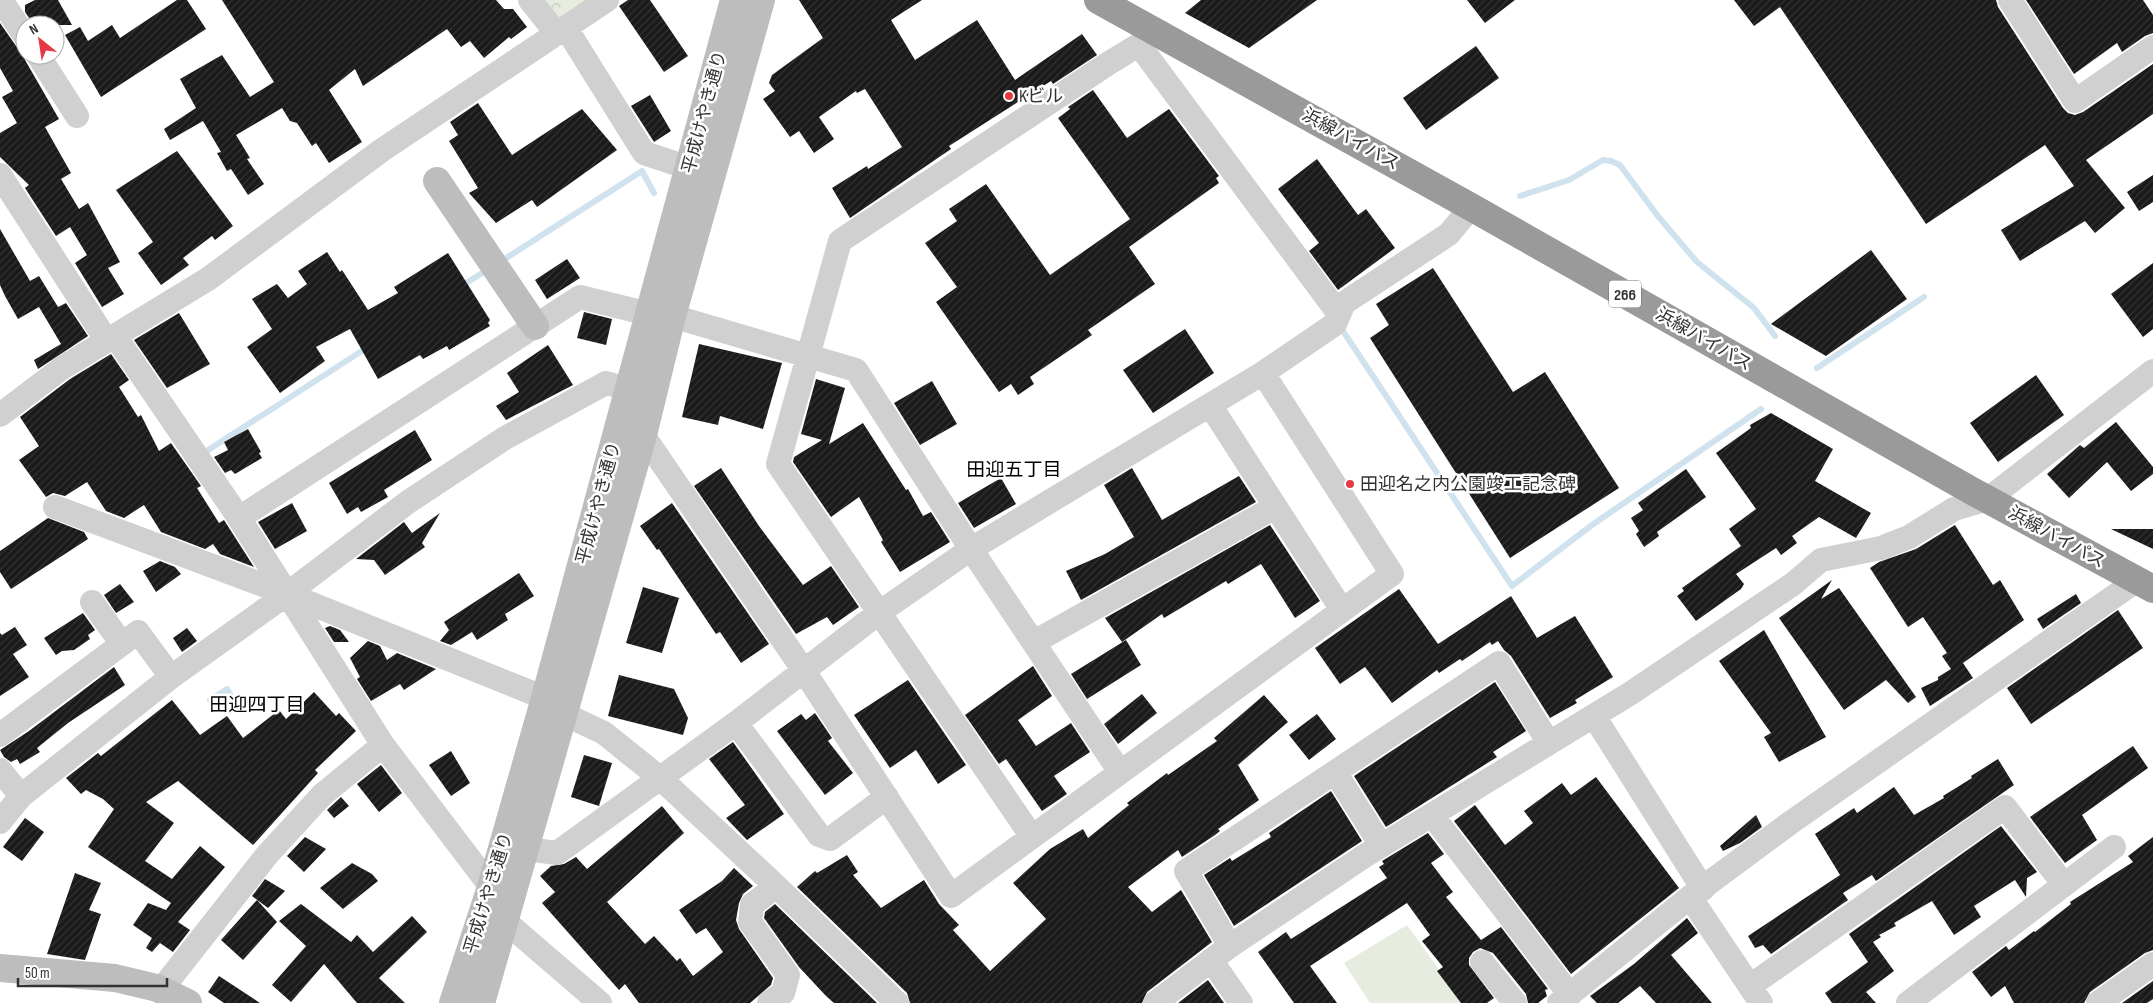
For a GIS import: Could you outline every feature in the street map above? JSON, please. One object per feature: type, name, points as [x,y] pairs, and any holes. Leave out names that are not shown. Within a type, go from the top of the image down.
[{"type":"highway","name":"浜線バイパス","points":[[1098,0],[1149,38],[1471,207],[1988,499],[2145,585]]},
{"type":"street","points":[[530,0],[562,31],[644,153],[688,168]]},
{"type":"street","points":[[1,413],[62,368],[208,279],[382,150],[607,0]]},
{"type":"street","name":"平成けやき通り","points":[[453,1003],[643,435],[661,315],[688,168],[734,0]]},
{"type":"street","name":"平成けやき通り","points":[[481,1003],[526,849],[554,705],[629,389],[661,315],[761,0]]},
{"type":"street","points":[[2010,0],[2075,101],[2153,47]]},
{"type":"street","points":[[7,5],[15,19]]},
{"type":"street","points":[[1032,837],[778,464],[840,240],[1149,38],[1339,314]]},
{"type":"street","points":[[44,65],[77,116]]},
{"type":"street","points":[[0,176],[238,518],[384,744],[491,886]]},
{"type":"street","points":[[437,181],[534,326]]},
{"type":"street","points":[[526,849],[557,853],[736,723],[880,612],[971,550],[1262,373],[1335,324],[1344,303],[1449,234],[1471,207]]},
{"type":"street","points":[[238,518],[580,297],[661,315],[808,356],[856,370],[971,550],[1120,772]]},
{"type":"street","points":[[1155,1003],[1230,946],[1381,845],[1594,716],[1793,584],[1821,560],[1881,548],[1910,537],[1954,509],[1988,499],[2153,371]]},
{"type":"street","points":[[643,435],[804,671],[951,896],[1392,574],[1262,373]]},
{"type":"street","points":[[0,822],[21,796],[171,677],[287,594],[408,502],[505,438],[606,383],[629,389]]},
{"type":"street","points":[[1210,405],[1342,610]]},
{"type":"street","points":[[55,507],[287,594],[554,705],[604,733],[660,778],[776,886],[897,1003]]},
{"type":"street","points":[[1034,642],[1275,507]]},
{"type":"street","points":[[1432,815],[1564,999],[1697,893],[1790,823],[2145,585]]},
{"type":"street","points":[[92,602],[122,644]]},
{"type":"street","points":[[0,735],[138,632],[171,677]]},
{"type":"street","points":[[1230,946],[1186,871],[1499,663],[1549,743]]},
{"type":"street","points":[[1594,716],[1756,994],[2005,807],[2064,885]]},
{"type":"street","points":[[736,723],[819,835],[830,839],[887,798]]},
{"type":"street","points":[[160,990],[279,842],[322,795],[384,744]]},
{"type":"street","points":[[0,770],[21,796]]},
{"type":"street","points":[[1335,772],[1381,845]]},
{"type":"street","points":[[1908,1003],[2114,847]]},
{"type":"street","points":[[769,1003],[783,994],[788,975],[750,922],[752,905],[776,886]]},
{"type":"street","points":[[506,922],[600,1003]]},
{"type":"street","points":[[1211,960],[1241,1003]]},
{"type":"street","points":[[1482,962],[1516,1003]]},
{"type":"street","points":[[2098,1003],[2153,964]]},
{"type":"street","points":[[0,968],[115,978],[160,990],[188,1003]]},
{"type":"green space","points":[[540,0],[587,0],[556,22]]},
{"type":"green space","points":[[1407,925],[1463,1003],[1370,1003],[1344,963]]},
{"type":"building","points":[[35,0],[58,0],[72,25],[65,25],[65,15],[27,15],[25,5]]},
{"type":"building","points":[[177,0],[187,0],[206,29],[101,97],[65,35],[80,27],[88,41],[112,25],[120,38]]},
{"type":"building","points":[[222,0],[496,0],[504,9],[513,9],[527,27],[511,39],[509,37],[484,58],[470,41],[461,47],[447,29],[363,86],[355,69],[329,90],[362,142],[329,163],[316,143],[312,146],[297,123],[290,121],[282,108],[236,135],[250,158],[247,159],[264,184],[248,195],[231,169],[227,171],[217,153],[221,152],[203,121],[170,140],[164,129],[196,108],[180,79],[222,55],[250,97],[274,82]]},
{"type":"building","points":[[628,0],[650,0],[688,56],[664,72],[619,6]]},
{"type":"building","points":[[799,0],[922,0],[891,20],[915,60],[977,20],[1015,80],[1082,34],[1097,55],[1053,84],[1051,81],[949,146],[951,149],[850,218],[832,188],[867,166],[868,169],[902,147],[865,89],[857,93],[856,91],[819,117],[834,139],[814,153],[799,131],[790,137],[763,99],[775,91],[769,83],[772,75],[823,38]]},
{"type":"building","points":[[1201,0],[1317,0],[1249,48],[1185,13]]},
{"type":"building","points":[[1467,0],[1515,0],[1485,23]]},
{"type":"building","points":[[1734,0],[1996,0],[1998,7],[2063,108],[2068,113],[2075,115],[2083,112],[2153,64],[2153,114],[2086,160],[2125,208],[2095,233],[2085,221],[2020,261],[2001,230],[2074,186],[2045,145],[1926,224],[1780,7],[1754,26]]},
{"type":"building","points":[[2026,0],[2143,0],[2153,15],[2153,33],[2145,36],[2122,52],[2117,43],[2074,74]]},
{"type":"building","points":[[0,23],[15,44],[15,65],[28,65],[59,119],[45,127],[71,173],[61,179],[79,209],[88,203],[120,262],[108,268],[124,294],[102,307],[75,263],[87,255],[70,227],[56,236],[25,188],[29,185],[0,157],[0,133],[17,123],[2,97],[13,91],[0,68]]},
{"type":"building","points":[[1476,46],[1499,78],[1426,130],[1403,98]]},
{"type":"building","points":[[1093,90],[1127,138],[1169,109],[1219,176],[1216,178],[1219,183],[1129,247],[1155,284],[1088,330],[1092,335],[1030,377],[1034,384],[1018,395],[1011,384],[999,392],[936,302],[957,287],[925,243],[957,221],[949,209],[986,184],[1050,275],[1130,219],[1058,118],[1070,109],[1068,107]]},
{"type":"building","points":[[650,95],[671,131],[654,142],[631,106]]},
{"type":"building","points":[[478,103],[512,155],[582,109],[617,150],[537,207],[532,200],[496,223],[469,193],[478,188],[449,141],[458,135],[450,122]]},
{"type":"building","points":[[177,151],[233,226],[215,240],[212,236],[183,258],[189,265],[161,285],[138,253],[153,242],[116,190]]},
{"type":"building","points":[[1317,159],[1358,215],[1366,209],[1395,248],[1338,290],[1309,251],[1319,243],[1278,189]]},
{"type":"building","points":[[2153,175],[2153,202],[2139,211],[2127,192]]},
{"type":"building","points":[[0,229],[30,281],[39,276],[58,307],[66,303],[88,336],[38,369],[34,360],[61,344],[39,307],[18,319],[5,296],[0,285]]},
{"type":"building","points":[[1871,250],[1907,299],[1826,356],[1771,324]]},
{"type":"building","points":[[327,252],[340,272],[342,270],[368,310],[398,293],[394,287],[448,253],[490,320],[488,323],[490,326],[449,350],[447,346],[423,359],[420,355],[378,379],[350,329],[316,347],[325,361],[280,393],[247,347],[272,329],[252,299],[277,284],[288,298],[307,284],[298,271]]},
{"type":"building","points":[[567,259],[580,278],[547,299],[535,280]]},
{"type":"building","points":[[2153,263],[2153,329],[2143,337],[2111,294]]},
{"type":"building","points":[[1433,268],[1513,392],[1545,372],[1619,488],[1510,558],[1370,338],[1389,325],[1376,304]]},
{"type":"building","points":[[584,312],[612,319],[606,345],[577,338]]},
{"type":"building","points":[[179,313],[210,364],[167,388],[134,340]]},
{"type":"building","points":[[1185,329],[1214,373],[1153,413],[1123,370]]},
{"type":"building","points":[[699,344],[782,363],[763,429],[720,416],[718,425],[682,417]]},
{"type":"building","points":[[548,345],[573,385],[506,420],[496,406],[519,392],[507,373]]},
{"type":"building","points":[[111,354],[129,380],[119,387],[138,417],[141,415],[159,451],[171,443],[201,486],[197,488],[219,523],[224,520],[254,567],[220,554],[213,544],[205,549],[161,532],[144,505],[124,518],[106,511],[87,482],[65,496],[53,493],[46,497],[19,460],[39,446],[20,417],[70,379]]},
{"type":"building","points":[[2036,375],[2064,415],[1998,462],[1970,423]]},
{"type":"building","points":[[816,379],[845,388],[829,444],[863,423],[906,490],[908,489],[923,516],[931,512],[950,542],[900,572],[881,542],[883,540],[859,497],[831,517],[793,462],[794,457],[822,440],[801,434]]},
{"type":"building","points":[[932,381],[957,424],[920,445],[894,403]]},
{"type":"building","points":[[1771,413],[1833,449],[1815,481],[1871,513],[1856,538],[1819,517],[1792,536],[1797,543],[1781,555],[1776,548],[1736,574],[1744,584],[1741,589],[1696,621],[1677,596],[1684,591],[1682,588],[1741,546],[1729,529],[1756,509],[1716,453],[1751,428],[1750,425]]},
{"type":"building","points":[[2116,422],[2153,467],[2153,474],[2131,491],[2107,462],[2069,498],[2047,474],[2080,445],[2084,448]]},
{"type":"building","points":[[248,429],[261,452],[259,453],[262,458],[235,474],[231,470],[225,473],[214,457],[228,450],[224,442]]},
{"type":"building","points":[[415,430],[432,460],[384,490],[388,497],[361,512],[358,507],[347,514],[329,483]]},
{"type":"building","points":[[721,468],[759,526],[803,585],[831,566],[859,607],[833,625],[827,617],[796,634],[694,486]]},
{"type":"building","points":[[1132,468],[1162,520],[1239,476],[1256,502],[1081,600],[1066,571],[1105,554],[1134,537],[1104,485]]},
{"type":"building","points":[[1686,469],[1706,497],[1657,532],[1659,536],[1644,547],[1636,534],[1639,531],[1631,518],[1643,510],[1638,503]]},
{"type":"building","points":[[1001,478],[1016,504],[974,528],[958,503]]},
{"type":"building","points":[[292,503],[307,531],[275,549],[258,522]]},
{"type":"building","points":[[672,503],[769,644],[741,663],[720,632],[716,634],[659,549],[657,550],[640,526]]},
{"type":"building","points":[[440,513],[422,543],[425,547],[385,575],[374,560],[356,559],[404,522],[412,533]]},
{"type":"building","points":[[48,518],[84,532],[88,539],[11,589],[0,572],[0,551]]},
{"type":"building","points":[[1270,525],[1320,601],[1295,618],[1261,564],[1228,584],[1226,581],[1164,618],[1162,614],[1122,642],[1105,618]]},
{"type":"building","points":[[1955,525],[1993,585],[2000,580],[2024,620],[1963,663],[1973,678],[1930,706],[1921,688],[1938,680],[1938,677],[1951,669],[1942,656],[1947,653],[1923,617],[1908,627],[1870,568],[1879,562],[1916,549]]},
{"type":"building","points":[[2111,529],[2153,529],[2153,549]]},
{"type":"building","points":[[160,561],[175,567],[181,574],[156,592],[143,571]]},
{"type":"building","points":[[519,573],[534,596],[505,614],[508,620],[477,640],[472,632],[451,645],[440,641],[449,630],[444,622]]},
{"type":"building","points":[[1832,580],[1821,599],[1839,588],[1916,697],[1908,703],[1886,680],[1844,710],[1779,618]]},
{"type":"building","points":[[120,584],[134,602],[116,613],[104,595]]},
{"type":"building","points":[[643,587],[679,598],[662,653],[626,643]]},
{"type":"building","points":[[1399,589],[1438,644],[1511,596],[1537,638],[1575,616],[1613,677],[1575,700],[1577,703],[1550,718],[1511,656],[1498,641],[1492,645],[1490,642],[1462,661],[1460,659],[1439,673],[1437,670],[1392,703],[1365,667],[1340,684],[1315,648]]},
{"type":"building","points":[[2076,594],[2081,603],[2043,629],[2037,619]]},
{"type":"building","points":[[2118,610],[2143,648],[2031,724],[2007,688]]},
{"type":"building","points":[[83,613],[95,630],[88,635],[90,639],[74,650],[62,651],[56,655],[44,638]]},
{"type":"building","points":[[330,626],[340,630],[349,642],[334,642],[325,628]]},
{"type":"building","points":[[15,627],[27,645],[13,654],[29,677],[0,696],[0,633],[2,635]]},
{"type":"building","points":[[187,628],[197,641],[182,652],[173,638]]},
{"type":"building","points":[[1764,630],[1826,737],[1779,762],[1764,737],[1771,733],[1719,661]]},
{"type":"building","points":[[1126,640],[1141,665],[1087,699],[1071,674]]},
{"type":"building","points":[[368,641],[380,646],[387,660],[397,653],[436,669],[404,690],[400,684],[371,701],[357,679],[360,677],[350,658]]},
{"type":"building","points":[[1033,666],[1052,696],[1018,720],[1036,746],[1071,723],[1090,752],[1054,776],[1067,794],[1042,811],[1006,759],[999,764],[965,715]]},
{"type":"building","points":[[114,667],[125,685],[68,723],[37,748],[40,752],[20,764],[17,759],[11,762],[4,757],[0,750],[29,731]]},
{"type":"building","points":[[619,675],[674,689],[688,718],[683,735],[608,716]]},
{"type":"building","points":[[908,680],[966,765],[938,784],[916,750],[890,768],[854,715]]},
{"type":"building","points":[[1495,682],[1526,731],[1493,752],[1497,757],[1386,827],[1354,776]]},
{"type":"building","points":[[314,692],[336,716],[339,713],[356,731],[315,770],[318,773],[253,845],[178,781],[146,802],[174,823],[145,861],[172,879],[200,846],[225,867],[178,922],[190,930],[173,952],[160,943],[152,952],[146,948],[152,938],[133,925],[148,903],[166,910],[171,903],[88,847],[114,809],[103,799],[86,790],[81,794],[66,778],[98,753],[101,756],[172,700],[200,735],[227,716],[243,738],[279,710],[286,719]]},
{"type":"building","points":[[1142,694],[1157,713],[1118,744],[1104,724]]},
{"type":"building","points":[[1264,695],[1288,722],[1238,765],[1259,800],[1218,829],[1220,831],[1215,835],[1182,857],[1178,850],[1128,887],[1152,912],[1181,890],[1212,942],[1147,992],[1142,1003],[910,1003],[907,993],[797,887],[815,871],[817,873],[847,855],[858,872],[853,875],[881,908],[924,880],[939,904],[959,925],[953,930],[990,971],[1046,919],[1013,883],[1050,849],[1083,829],[1088,838],[1129,805],[1127,803],[1167,773],[1168,775],[1217,741],[1214,738]]},
{"type":"building","points":[[815,713],[832,738],[828,741],[853,773],[825,795],[777,731],[801,714],[806,720]]},
{"type":"building","points":[[1317,714],[1336,739],[1309,760],[1289,735]]},
{"type":"building","points":[[733,742],[784,814],[747,840],[726,818],[745,805],[709,759]]},
{"type":"building","points":[[2133,746],[2148,768],[2082,815],[2097,840],[2065,863],[2030,817]]},
{"type":"building","points":[[451,751],[470,783],[451,796],[429,765]]},
{"type":"building","points":[[584,755],[612,763],[599,806],[571,797]]},
{"type":"building","points":[[1998,759],[2014,785],[1876,881],[1872,875],[1843,893],[1848,900],[1771,954],[1763,945],[1755,948],[1748,936],[1840,875],[1815,834],[1854,808],[1857,813],[1894,787],[1914,815],[1944,798],[1943,796]]},
{"type":"building","points":[[381,765],[402,793],[379,812],[357,784]]},
{"type":"building","points":[[1596,777],[1679,888],[1571,974],[1454,821],[1475,805],[1505,845],[1533,823],[1524,811],[1562,783],[1571,795]]},
{"type":"building","points":[[1331,791],[1362,841],[1234,926],[1204,875],[1230,858],[1232,861],[1271,837],[1269,833]]},
{"type":"building","points":[[341,797],[349,806],[334,818],[327,810]]},
{"type":"building","points":[[662,806],[684,833],[607,902],[645,944],[654,936],[677,961],[680,958],[693,976],[723,952],[706,928],[696,934],[679,910],[722,881],[734,868],[753,886],[743,894],[739,903],[736,920],[739,929],[773,978],[771,985],[750,1003],[639,1003],[625,984],[619,990],[542,903],[555,892],[540,876],[551,866],[564,864],[576,857],[587,869]]},
{"type":"building","points":[[1756,815],[1762,827],[1740,843],[1723,851],[1720,846]]},
{"type":"building","points":[[25,818],[44,832],[22,861],[3,847]]},
{"type":"building","points":[[2001,826],[2037,872],[2027,878],[2026,897],[2015,880],[1974,906],[1981,917],[1954,935],[1932,901],[1894,923],[1896,926],[1879,935],[1881,937],[1873,942],[1894,971],[1866,992],[1876,1003],[1832,1003],[1825,993],[1868,962],[1849,934]]},
{"type":"building","points":[[1428,833],[1444,854],[1431,863],[1453,892],[1446,897],[1481,940],[1501,927],[1548,989],[1545,990],[1547,996],[1538,1003],[1528,1003],[1526,994],[1493,953],[1480,948],[1473,952],[1469,958],[1469,965],[1494,998],[1487,1003],[1461,1003],[1437,971],[1443,967],[1422,941],[1430,935],[1407,903],[1310,966],[1337,1003],[1294,1003],[1258,952],[1286,932],[1291,939],[1387,878],[1379,867],[1384,864],[1382,861]]},
{"type":"building","points":[[305,837],[326,849],[304,872],[287,856]]},
{"type":"building","points":[[2153,837],[2153,950],[2145,953],[2090,992],[2084,1003],[2014,1003],[2005,986],[1991,997],[1972,972],[2006,946],[2009,950],[2071,904],[2070,902],[2133,862],[2128,856]]},
{"type":"building","points":[[352,863],[372,874],[378,881],[343,909],[320,888]]},
{"type":"building","points":[[75,873],[101,883],[89,910],[101,914],[85,960],[47,954]]},
{"type":"building","points":[[265,879],[285,891],[268,908],[252,896]]},
{"type":"building","points":[[257,900],[277,922],[243,960],[221,940]]},
{"type":"building","points":[[301,904],[351,942],[357,935],[373,952],[412,916],[427,932],[379,978],[405,1003],[357,1003],[324,964],[291,1002],[272,985],[306,946],[279,921]]},
{"type":"building","points":[[775,904],[877,1003],[834,1003],[826,996],[799,967],[764,918],[765,912]]},
{"type":"building","points":[[1687,918],[1698,933],[1671,955],[1712,1003],[1656,1003],[1640,986],[1618,1003],[1597,1003],[1590,996],[1634,964]]},
{"type":"building","points":[[219,976],[260,1003],[224,1003],[208,992]]},
{"type":"building","points":[[1208,980],[1224,1003],[1178,1003]]},
{"type":"building","points":[[2153,981],[2153,999],[2147,1003],[2122,1003]]},
{"type":"waterway","points":[[1520,196],[1569,180],[1603,160],[1620,165],[1657,215],[1697,262],[1754,308],[1775,336]]},
{"type":"waterway","points":[[500,262],[642,171],[654,193]]},
{"type":"waterway","points":[[460,287],[490,268]]},
{"type":"waterway","points":[[1817,368],[1924,297]]},
{"type":"waterway","points":[[1343,331],[1512,586],[1592,525],[1761,409]]},
{"type":"waterway","points":[[202,454],[368,347]]},
{"type":"waterway","points":[[210,700],[227,689],[231,696],[215,706]]},
{"type":"place","name":"Kビル","points":[[1009,96]]},
{"type":"place","name":"田迎名之内公園竣工記念碑","points":[[1350,484]]},
{"type":"district","name":"田迎五丁目","points":[[1014,469]]},
{"type":"district","name":"田迎四丁目","points":[[257,704]]}]
